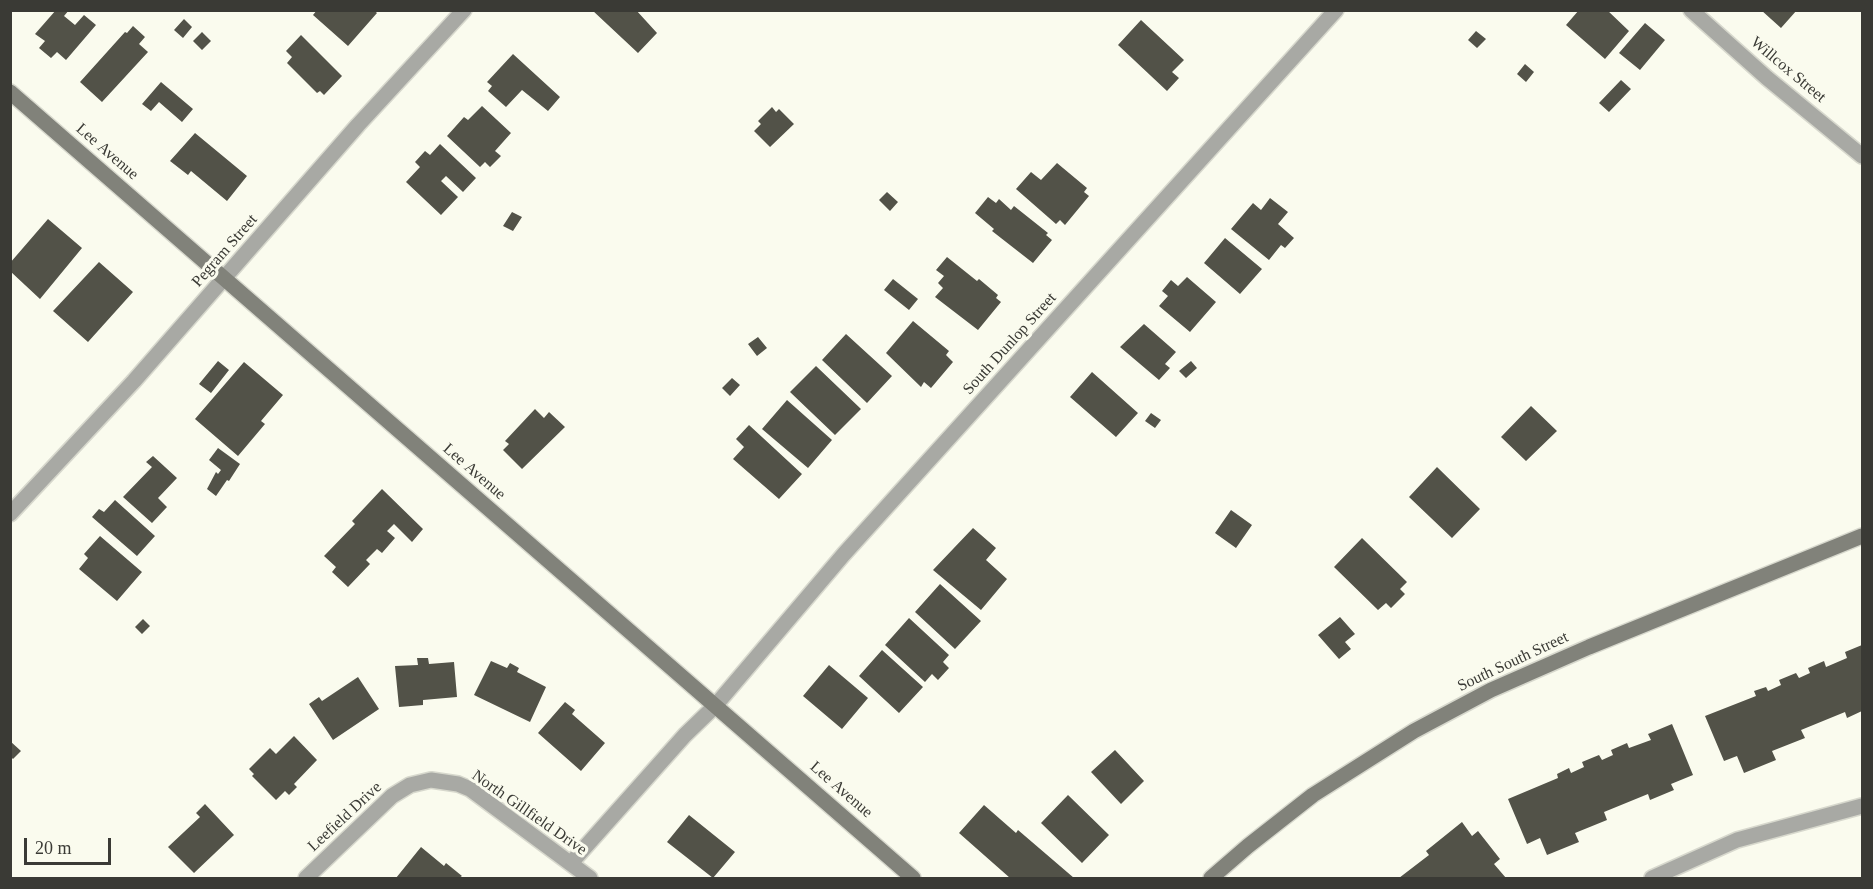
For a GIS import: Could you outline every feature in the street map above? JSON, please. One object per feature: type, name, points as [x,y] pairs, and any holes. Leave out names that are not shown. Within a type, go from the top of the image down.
[{"type":"street","name":"Pegram Street","points":[[10,514],[225,279],[358,125],[464,10]]},
{"type":"street","name":"South Dunlop Street","points":[[571,864],[685,735],[716,706],[843,554],[1336,10]]},
{"type":"street","name":"Willcox Street","points":[[1691,10],[1767,78],[1863,156]]},
{"type":"street","name":"Lee Avenue","points":[[10,92],[913,879]]},
{"type":"street","name":"South South Street","points":[[1211,879],[1248,846],[1313,795],[1414,731],[1491,690],[1589,647],[1863,536]]},
{"type":"street","name":"North Gillfield Drive","points":[[410,785],[432,780],[458,784],[470,789],[590,879]]},
{"type":"street","name":"Leefield Drive","points":[[306,879],[392,796],[410,785]]},
{"type":"street","points":[[1652,879],[1737,840],[1863,806]]},
{"type":"building","points":[[56,10],[69,10],[64,16],[75,25],[84,15],[96,25],[66,60],[57,52],[51,58],[39,48],[45,41],[35,34]]},
{"type":"building","points":[[317,10],[374,10],[377,13],[348,46],[313,15]]},
{"type":"building","points":[[592,10],[636,10],[657,33],[638,53]]},
{"type":"building","points":[[1579,10],[1607,10],[1629,31],[1605,59],[1566,25]]},
{"type":"building","points":[[1761,10],[1797,10],[1781,28]]},
{"type":"building","points":[[184,19],[192,27],[183,38],[174,30]]},
{"type":"building","points":[[1141,20],[1184,60],[1172,72],[1179,78],[1167,91],[1118,45]]},
{"type":"building","points":[[1645,23],[1665,40],[1640,70],[1619,53]]},
{"type":"building","points":[[133,26],[145,37],[139,44],[148,52],[102,102],[80,82]]},
{"type":"building","points":[[1476,31],[1486,39],[1477,48],[1468,40]]},
{"type":"building","points":[[202,32],[211,41],[202,50],[193,41]]},
{"type":"building","points":[[301,35],[342,76],[324,95],[320,91],[317,93],[287,63],[292,57],[286,51]]},
{"type":"building","points":[[513,54],[560,97],[548,111],[522,90],[506,107],[488,91],[492,86],[487,82]]},
{"type":"building","points":[[1525,64],[1534,72],[1526,82],[1517,74]]},
{"type":"building","points":[[1621,80],[1631,89],[1609,112],[1599,103]]},
{"type":"building","points":[[161,82],[193,109],[182,122],[159,102],[151,111],[142,104]]},
{"type":"building","points":[[482,106],[511,133],[495,151],[501,156],[490,167],[485,162],[480,167],[447,136],[464,117],[468,120]]},
{"type":"building","points":[[772,107],[776,112],[779,109],[794,124],[770,147],[754,131],[761,124],[758,121]]},
{"type":"building","points":[[195,133],[247,176],[227,201],[191,171],[188,175],[170,161]]},
{"type":"building","points":[[440,144],[476,178],[463,192],[446,176],[441,181],[458,197],[441,215],[406,182],[420,167],[415,162],[425,151],[430,155]]},
{"type":"building","points":[[1057,163],[1087,188],[1084,192],[1089,196],[1065,225],[1060,220],[1056,224],[1016,189],[1031,172],[1041,180]]},
{"type":"building","points":[[887,192],[898,202],[890,211],[879,200]]},
{"type":"building","points":[[988,197],[996,203],[999,199],[1011,210],[1014,206],[1048,233],[1046,235],[1052,240],[1033,263],[992,231],[994,229],[975,213]]},
{"type":"building","points":[[1270,198],[1288,212],[1278,224],[1294,238],[1285,248],[1281,245],[1269,260],[1231,229],[1253,203],[1261,210]]},
{"type":"building","points":[[512,212],[522,217],[513,231],[503,226]]},
{"type":"building","points":[[48,219],[82,248],[40,299],[10,271],[10,263]]},
{"type":"building","points":[[1225,238],[1262,269],[1240,294],[1204,263]]},
{"type":"building","points":[[947,257],[977,281],[979,279],[998,295],[996,298],[1001,302],[978,330],[935,297],[943,288],[938,283],[944,276],[936,270]]},
{"type":"building","points":[[99,262],[133,292],[88,342],[53,311]]},
{"type":"building","points":[[1187,277],[1216,302],[1190,332],[1159,306],[1168,296],[1162,291],[1171,280],[1178,286]]},
{"type":"building","points":[[893,279],[918,299],[909,310],[884,290]]},
{"type":"building","points":[[913,321],[949,351],[946,355],[953,362],[931,388],[924,382],[921,387],[886,353]]},
{"type":"building","points":[[1144,324],[1176,352],[1165,364],[1170,368],[1159,380],[1120,347]]},
{"type":"building","points":[[846,334],[892,376],[867,403],[822,360]]},
{"type":"building","points":[[758,337],[767,348],[757,356],[748,344]]},
{"type":"building","points":[[218,361],[229,370],[211,393],[199,384]]},
{"type":"building","points":[[1191,361],[1197,368],[1186,378],[1179,371]]},
{"type":"building","points":[[244,362],[283,395],[261,421],[265,424],[238,456],[195,419]]},
{"type":"building","points":[[816,366],[861,409],[835,435],[790,392]]},
{"type":"building","points":[[1092,372],[1138,413],[1116,437],[1070,397]]},
{"type":"building","points":[[732,378],[740,385],[730,396],[722,388]]},
{"type":"building","points":[[787,400],[832,440],[808,468],[762,429]]},
{"type":"building","points":[[1531,406],[1557,431],[1526,461],[1501,437]]},
{"type":"building","points":[[535,409],[544,418],[549,412],[565,427],[522,469],[503,450],[509,444],[505,441]]},
{"type":"building","points":[[1151,413],[1161,420],[1155,428],[1145,421]]},
{"type":"building","points":[[749,425],[802,474],[779,499],[733,459],[744,447],[736,439]]},
{"type":"building","points":[[218,448],[240,464],[216,496],[207,489],[216,472],[218,474],[221,470],[209,460]]},
{"type":"building","points":[[153,456],[177,478],[158,498],[167,507],[152,523],[123,497],[152,467],[146,462]]},
{"type":"building","points":[[1437,467],[1480,509],[1452,538],[1409,497]]},
{"type":"building","points":[[382,489],[423,529],[412,542],[394,524],[387,531],[395,538],[382,553],[377,549],[366,560],[370,564],[348,587],[332,572],[336,567],[324,556],[355,524],[352,521]]},
{"type":"building","points":[[115,500],[155,536],[137,556],[92,517],[99,509],[104,512]]},
{"type":"building","points":[[1231,510],[1252,525],[1236,548],[1215,533]]},
{"type":"building","points":[[973,528],[996,548],[986,560],[1007,579],[981,610],[933,570]]},
{"type":"building","points":[[100,536],[142,572],[117,601],[79,569],[88,558],[84,554]]},
{"type":"building","points":[[1362,538],[1407,582],[1400,589],[1405,594],[1391,608],[1386,603],[1378,610],[1334,567]]},
{"type":"building","points":[[940,584],[981,621],[955,649],[915,612]]},
{"type":"building","points":[[1340,617],[1355,634],[1345,642],[1351,649],[1339,659],[1318,635]]},
{"type":"building","points":[[909,618],[949,655],[943,662],[949,668],[938,680],[932,674],[925,682],[885,645]]},
{"type":"building","points":[[143,619],[150,626],[142,634],[135,627]]},
{"type":"building","points":[[1862,645],[1862,711],[1847,718],[1845,712],[1801,730],[1805,738],[1772,751],[1776,760],[1744,773],[1737,756],[1724,761],[1705,716],[1756,696],[1754,691],[1766,687],[1768,691],[1781,685],[1779,680],[1796,673],[1799,678],[1810,673],[1808,668],[1824,661],[1826,667],[1847,658],[1845,652]]},
{"type":"building","points":[[882,650],[923,687],[899,713],[859,676]]},
{"type":"building","points":[[417,658],[428,658],[429,664],[454,662],[457,697],[423,700],[423,705],[399,707],[395,666],[418,665]]},
{"type":"building","points":[[491,661],[507,668],[510,663],[519,668],[517,672],[546,687],[530,722],[474,695]]},
{"type":"building","points":[[829,665],[868,698],[842,729],[803,696]]},
{"type":"building","points":[[358,677],[379,709],[333,740],[309,704],[319,697],[322,701]]},
{"type":"building","points":[[565,702],[575,710],[572,714],[605,743],[581,771],[538,733]]},
{"type":"building","points":[[1672,724],[1693,775],[1671,784],[1674,790],[1650,800],[1648,794],[1604,812],[1607,820],[1575,833],[1579,842],[1547,855],[1540,838],[1527,844],[1508,799],[1558,778],[1557,774],[1569,768],[1571,773],[1584,767],[1582,762],[1599,755],[1602,760],[1613,755],[1611,750],[1627,743],[1629,748],[1651,740],[1648,734]]},
{"type":"building","points":[[294,736],[317,760],[294,784],[297,787],[289,795],[285,791],[276,800],[252,776],[254,774],[249,769],[270,748],[276,754]]},
{"type":"building","points":[[10,741],[21,751],[13,759],[10,756]]},
{"type":"building","points":[[1115,750],[1144,781],[1121,804],[1091,772]]},
{"type":"building","points":[[1068,795],[1109,835],[1082,863],[1041,823]]},
{"type":"building","points":[[205,804],[234,835],[194,873],[168,847],[200,817],[196,813]]},
{"type":"building","points":[[984,805],[1016,833],[1018,830],[1074,878],[1010,878],[959,833]]},
{"type":"building","points":[[689,815],[735,852],[713,878],[667,842]]},
{"type":"building","points":[[1462,822],[1472,836],[1478,831],[1500,859],[1494,864],[1506,878],[1399,878],[1429,855],[1426,851]]},
{"type":"building","points":[[421,847],[444,866],[446,863],[462,876],[459,878],[396,878]]}]
